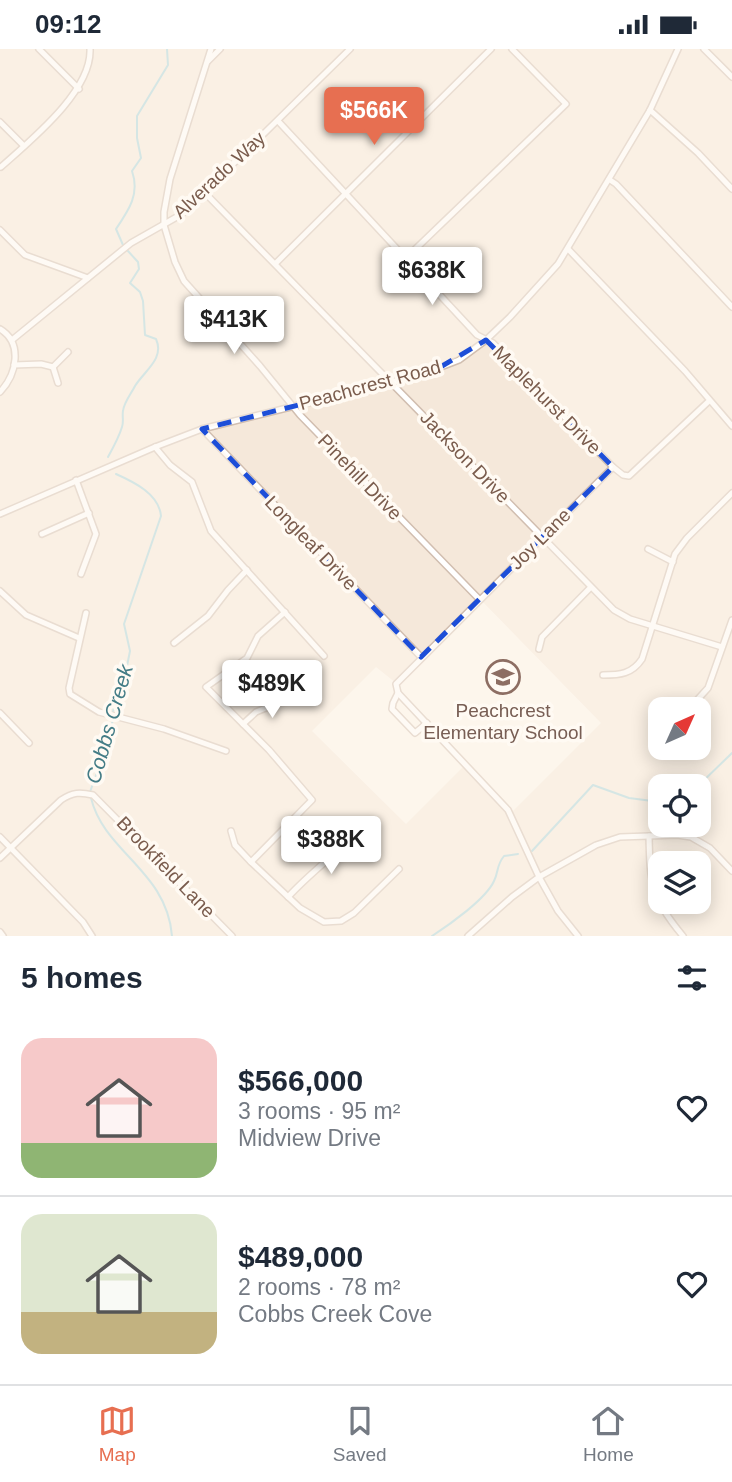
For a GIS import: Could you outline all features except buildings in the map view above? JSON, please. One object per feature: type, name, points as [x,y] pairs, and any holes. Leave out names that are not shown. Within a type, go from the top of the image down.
[{"type":"street","points":[[39,49],[79,89]]},
{"type":"street","points":[[2,167],[79,89],[90,64],[90,49]]},
{"type":"street","name":"Pinehill Drive","points":[[211,49],[165,203],[164,225],[184,281],[300,415],[479,599]]},
{"type":"street","points":[[206,63],[220,49]]},
{"type":"street","name":"Alverado Way","points":[[12,339],[131,243],[182,214],[350,49]]},
{"type":"street","points":[[276,263],[491,49]]},
{"type":"street","points":[[405,259],[566,104],[512,49]]},
{"type":"street","name":"Peachcrest Road","points":[[0,514],[202,429],[392,382],[442,368],[459,360],[486,340],[547,278],[568,249],[650,110],[678,49]]},
{"type":"street","points":[[704,49],[732,77]]},
{"type":"street","points":[[650,110],[698,153],[732,189]]},
{"type":"street","name":"Maplehurst Drive","points":[[278,121],[477,335],[493,343],[613,467]]},
{"type":"street","points":[[0,122],[24,146]]},
{"type":"street","points":[[610,180],[732,307]]},
{"type":"street","name":"Jackson Drive","points":[[205,193],[620,614],[722,647]]},
{"type":"street","points":[[0,230],[25,255],[88,278]]},
{"type":"street","points":[[568,249],[684,371],[732,426]]},
{"type":"street","points":[[0,329],[12,339],[15,350],[10,377],[0,392]]},
{"type":"street","points":[[53,367],[68,352]]},
{"type":"street","points":[[13,365],[41,364],[53,367]]},
{"type":"street","points":[[53,367],[58,383]]},
{"type":"street","points":[[613,467],[629,476],[709,401]]},
{"type":"street","name":"Longleaf Drive","points":[[202,429],[421,657]]},
{"type":"street","points":[[155,447],[170,465],[192,482],[211,531],[324,656]]},
{"type":"street","name":"Joy Lane","points":[[398,693],[395,686],[398,680],[613,467]]},
{"type":"street","points":[[76,480],[95,528],[95,539],[81,574]]},
{"type":"street","points":[[603,675],[623,674],[637,666],[645,652],[679,547],[732,493]]},
{"type":"street","points":[[42,534],[89,513]]},
{"type":"street","points":[[648,549],[673,562]]},
{"type":"street","points":[[174,643],[208,616],[247,570]]},
{"type":"street","points":[[539,649],[542,637],[591,587]]},
{"type":"street","points":[[0,591],[26,615],[79,638]]},
{"type":"street","points":[[251,862],[312,800],[269,750],[206,687],[247,659],[258,636],[285,612]]},
{"type":"street","points":[[86,613],[69,688],[70,694],[99,712],[164,729],[226,751]]},
{"type":"street","points":[[700,697],[708,688],[732,620]]},
{"type":"street","points":[[427,723],[415,733],[392,709],[398,693],[427,723],[508,810],[539,877],[558,911],[578,936]]},
{"type":"street","points":[[243,724],[256,712],[290,698]]},
{"type":"street","points":[[0,713],[29,743]]},
{"type":"street","name":"Brookfield Lane","points":[[0,858],[69,794],[80,792],[93,795],[232,936]]},
{"type":"street","points":[[231,831],[235,845],[251,862],[318,921],[341,921],[354,913],[399,869]]},
{"type":"street","points":[[288,897],[300,883],[324,865],[354,836]]},
{"type":"street","points":[[468,936],[539,877],[596,845],[620,837],[648,836]]},
{"type":"street","points":[[0,837],[83,922],[92,936]]},
{"type":"street","points":[[649,837],[650,872],[657,902],[682,936]]},
{"type":"street","points":[[691,837],[710,848],[732,871]]},
{"type":"street","points":[[476,928],[481,935]]},
{"type":"highlighted area","points":[[486,340],[613,467],[421,657],[202,429],[432,372]]},
{"type":"shaded area","points":[[0,49],[732,49],[732,936],[0,936]],"holes":[[[481,600],[601,723],[513,811],[464,766],[406,824],[312,731],[376,667],[396,683]]]},
{"type":"waterway","name":"Cobbs Creek","points":[[123,245],[116,229],[132,201],[135,187],[132,171],[141,158],[137,116],[168,65],[167,49]]},
{"type":"waterway","name":"Cobbs Creek","points":[[108,457],[122,427],[126,401],[158,353],[156,339],[145,335],[143,301],[140,292],[130,283],[139,269],[138,262],[127,250]]},
{"type":"waterway","name":"Cobbs Creek","points":[[113,712],[118,682],[127,666],[130,651],[124,624],[161,516],[151,495],[116,474]]},
{"type":"waterway","name":"Cobbs Creek","points":[[90,792],[110,736],[113,718]]},
{"type":"waterway","points":[[710,774],[732,753]]},
{"type":"waterway","points":[[532,851],[593,785],[629,798],[648,800]]},
{"type":"waterway","name":"Cobbs Creek","points":[[91,798],[108,833],[148,878],[159,895],[168,914],[172,936]]},
{"type":"waterway","points":[[432,936],[483,896],[494,881],[504,856],[518,854]]},
{"type":"place","name":"Peachcrest Elementary School","points":[[503,677]]}]
